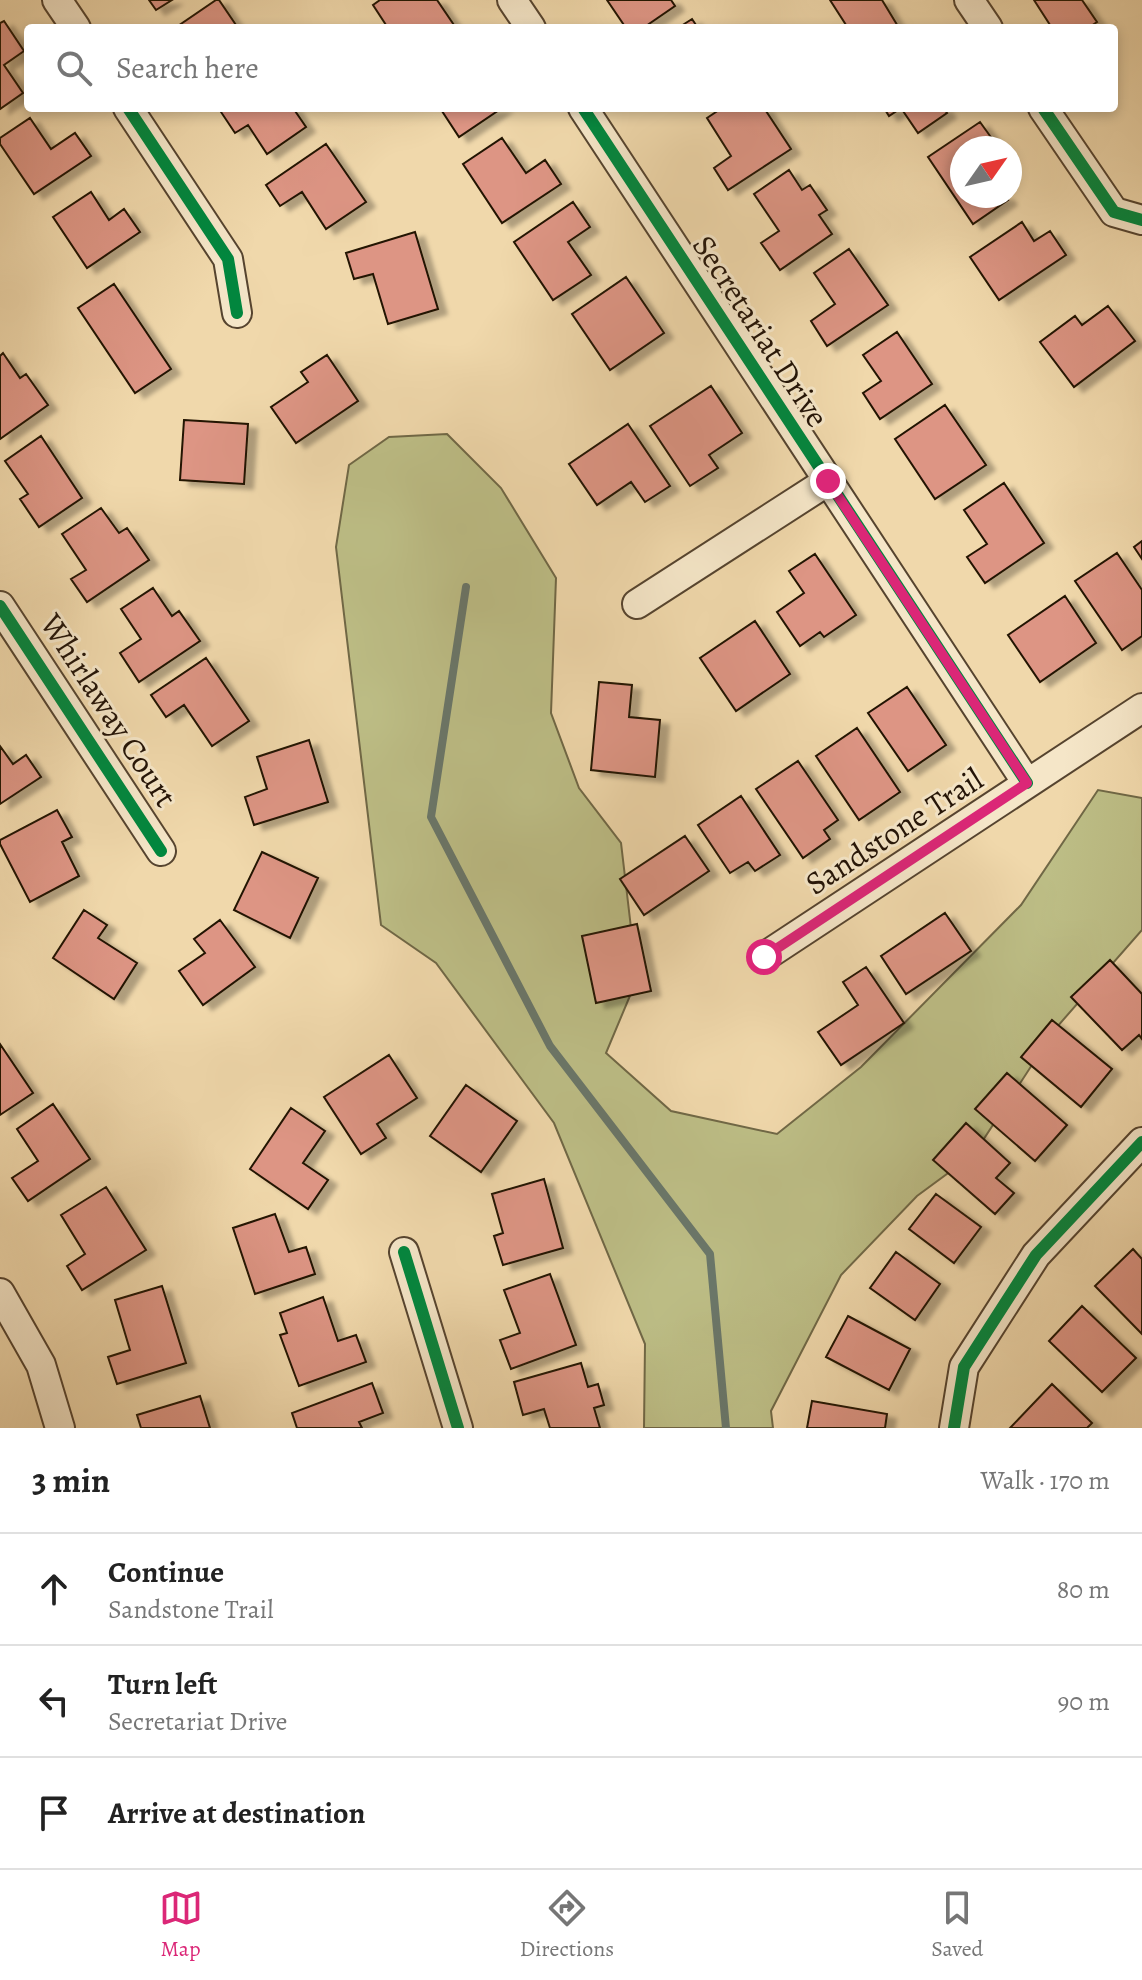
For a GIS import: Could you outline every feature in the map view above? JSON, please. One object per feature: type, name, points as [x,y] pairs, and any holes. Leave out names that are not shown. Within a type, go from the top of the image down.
[{"type":"street","points":[[57,0],[73,24]]},
{"type":"street","points":[[512,0],[528,24]]},
{"type":"street","points":[[969,0],[985,24]]},
{"type":"street","points":[[131,112],[228,259],[237,313]]},
{"type":"street","name":"Secretariat Drive","points":[[586,112],[1027,783]]},
{"type":"street","points":[[1046,112],[1114,212],[1142,220]]},
{"type":"street","points":[[637,604],[828,481]]},
{"type":"street","name":"Whirlaway Court","points":[[0,606],[161,851]]},
{"type":"street","name":"Sandstone Trail","points":[[764,957],[1142,708]]},
{"type":"street","points":[[954,1428],[964,1367],[1036,1255],[1142,1142]]},
{"type":"street","points":[[404,1252],[458,1428]]},
{"type":"street","points":[[0,1293],[41,1365],[60,1428]]},
{"type":"green space","points":[[447,434],[501,488],[556,578],[551,713],[579,788],[621,843],[637,979],[606,1053],[671,1111],[777,1134],[861,1067],[1021,905],[1098,790],[1142,798],[1142,930],[1056,1028],[974,1154],[917,1196],[841,1275],[771,1411],[773,1428],[644,1428],[645,1344],[554,1123],[436,963],[381,925],[336,547],[349,465],[389,437]]},
{"type":"building","points":[[149,0],[172,0],[156,10]]},
{"type":"building","points":[[219,0],[235,24],[181,24]]},
{"type":"building","points":[[380,0],[437,0],[453,24],[385,24],[373,5]]},
{"type":"building","points":[[607,0],[671,0],[675,6],[649,24],[623,24]]},
{"type":"building","points":[[830,0],[882,0],[897,24],[845,24]]},
{"type":"building","points":[[1034,0],[1082,0],[1097,22],[1094,24],[1049,24]]},
{"type":"building","points":[[4,21],[24,51],[4,65],[23,93],[0,109],[0,23]]},
{"type":"building","points":[[221,112],[296,112],[306,127],[267,154],[248,125],[235,133]]},
{"type":"building","points":[[443,112],[496,112],[459,137]]},
{"type":"building","points":[[716,112],[767,112],[791,149],[728,190],[714,168],[731,156],[707,118]]},
{"type":"building","points":[[904,112],[947,113],[918,133]]},
{"type":"building","points":[[30,118],[51,149],[75,133],[91,156],[34,194],[0,144],[0,138]]},
{"type":"building","points":[[980,122],[990,136],[959,136]]},
{"type":"building","points":[[502,138],[526,173],[545,160],[561,184],[502,223],[463,164]]},
{"type":"building","points":[[950,142],[950,190],[928,157]]},
{"type":"building","points":[[326,144],[366,202],[326,229],[302,192],[280,206],[266,185]]},
{"type":"building","points":[[789,170],[802,190],[810,185],[827,210],[819,215],[832,234],[780,270],[761,243],[779,231],[754,194]]},
{"type":"building","points":[[91,192],[109,220],[124,209],[140,232],[87,268],[53,217]]},
{"type":"building","points":[[573,202],[590,227],[568,242],[591,275],[553,300],[514,242]]},
{"type":"building","points":[[962,208],[996,208],[973,224]]},
{"type":"building","points":[[1022,222],[1034,241],[1050,231],[1066,255],[999,300],[970,257]]},
{"type":"building","points":[[415,232],[438,309],[388,324],[373,274],[354,279],[346,253]]},
{"type":"building","points":[[849,249],[888,305],[827,346],[811,321],[835,304],[814,273]]},
{"type":"building","points":[[626,277],[664,333],[610,370],[572,314]]},
{"type":"building","points":[[114,284],[171,369],[135,393],[78,308]]},
{"type":"building","points":[[1108,306],[1135,341],[1074,387],[1040,342],[1075,316],[1082,325]]},
{"type":"building","points":[[897,332],[932,384],[880,419],[863,393],[881,381],[863,355]]},
{"type":"building","points":[[3,353],[20,378],[26,374],[48,405],[0,439],[0,356]]},
{"type":"building","points":[[327,355],[358,401],[296,443],[271,407],[308,382],[301,372]]},
{"type":"building","points":[[711,386],[742,433],[709,455],[718,468],[690,486],[650,426]]},
{"type":"building","points":[[945,405],[986,465],[935,499],[895,439]]},
{"type":"building","points":[[184,420],[248,424],[244,484],[180,480]]},
{"type":"building","points":[[628,424],[670,486],[645,502],[631,482],[597,505],[569,464]]},
{"type":"building","points":[[41,436],[82,498],[39,527],[20,499],[28,494],[5,461]]},
{"type":"building","points":[[1004,483],[1044,543],[985,583],[967,557],[987,544],[964,510]]},
{"type":"building","points":[[101,508],[119,533],[127,528],[149,560],[87,602],[71,579],[86,570],[62,534]]},
{"type":"building","points":[[1142,541],[1142,559],[1134,547]]},
{"type":"building","points":[[1117,553],[1142,590],[1142,636],[1122,650],[1075,581]]},
{"type":"building","points":[[815,554],[856,615],[824,637],[820,632],[800,646],[777,612],[804,593],[789,571]]},
{"type":"building","points":[[153,588],[172,616],[179,611],[200,641],[139,682],[120,653],[141,639],[121,609]]},
{"type":"building","points":[[1065,596],[1096,643],[1040,682],[1008,635]]},
{"type":"building","points":[[755,621],[790,674],[736,711],[700,658]]},
{"type":"building","points":[[206,658],[249,721],[212,746],[184,705],[166,717],[151,695]]},
{"type":"building","points":[[599,682],[632,685],[629,717],[660,720],[655,777],[591,770]]},
{"type":"building","points":[[907,687],[946,745],[908,771],[868,713]]},
{"type":"building","points":[[857,728],[900,792],[859,820],[816,756]]},
{"type":"building","points":[[309,740],[328,802],[254,825],[245,797],[267,789],[257,757]]},
{"type":"building","points":[[0,746],[13,764],[26,755],[41,777],[0,804]]},
{"type":"building","points":[[798,761],[838,820],[824,830],[830,839],[803,858],[756,789]]},
{"type":"building","points":[[741,796],[780,855],[755,871],[748,862],[730,873],[698,825]]},
{"type":"building","points":[[57,810],[72,837],[62,842],[79,876],[30,902],[0,840]]},
{"type":"building","points":[[685,836],[709,871],[644,915],[620,879]]},
{"type":"building","points":[[262,852],[318,878],[290,938],[234,910]]},
{"type":"building","points":[[84,910],[107,925],[98,938],[137,963],[114,999],[53,958]]},
{"type":"building","points":[[945,913],[971,951],[906,994],[881,956]]},
{"type":"building","points":[[220,920],[255,967],[203,1005],[179,971],[205,953],[194,939]]},
{"type":"building","points":[[637,924],[651,991],[596,1003],[582,936]]},
{"type":"building","points":[[1110,960],[1142,994],[1142,1039],[1139,1035],[1122,1050],[1071,997]]},
{"type":"building","points":[[866,967],[904,1023],[841,1065],[818,1032],[858,1005],[843,982]]},
{"type":"building","points":[[1052,1020],[1112,1069],[1081,1107],[1021,1057]]},
{"type":"building","points":[[0,1044],[33,1093],[0,1115]]},
{"type":"building","points":[[389,1055],[417,1098],[377,1124],[386,1138],[361,1154],[324,1097]]},
{"type":"building","points":[[1007,1073],[1067,1125],[1035,1161],[975,1109]]},
{"type":"building","points":[[466,1085],[517,1121],[481,1172],[430,1136]]},
{"type":"building","points":[[53,1104],[90,1159],[28,1201],[12,1178],[38,1161],[17,1129]]},
{"type":"building","points":[[291,1108],[325,1131],[303,1163],[328,1180],[308,1209],[250,1169]]},
{"type":"building","points":[[966,1123],[1010,1163],[996,1178],[1014,1193],[995,1214],[933,1160]]},
{"type":"building","points":[[544,1179],[563,1248],[503,1265],[494,1236],[503,1233],[492,1194]]},
{"type":"building","points":[[106,1187],[146,1250],[82,1290],[67,1266],[85,1254],[61,1215]]},
{"type":"building","points":[[936,1194],[981,1227],[954,1263],[909,1229]]},
{"type":"building","points":[[275,1214],[289,1252],[306,1247],[315,1274],[255,1294],[233,1228]]},
{"type":"building","points":[[1133,1249],[1142,1259],[1142,1334],[1095,1286]]},
{"type":"building","points":[[896,1252],[940,1284],[915,1320],[870,1288]]},
{"type":"building","points":[[550,1274],[576,1345],[511,1369],[500,1340],[520,1333],[504,1290]]},
{"type":"building","points":[[162,1286],[186,1363],[117,1384],[108,1357],[130,1350],[115,1300]]},
{"type":"building","points":[[323,1297],[338,1341],[356,1335],[366,1362],[299,1386],[280,1335],[287,1333],[280,1313]]},
{"type":"building","points":[[1082,1306],[1136,1358],[1102,1392],[1049,1341]]},
{"type":"building","points":[[848,1316],[910,1349],[889,1390],[826,1357]]},
{"type":"building","points":[[581,1363],[588,1387],[598,1384],[604,1405],[594,1408],[600,1428],[550,1428],[544,1409],[523,1415],[514,1382]]},
{"type":"building","points":[[372,1383],[383,1413],[359,1422],[362,1428],[297,1428],[292,1413]]},
{"type":"building","points":[[1052,1384],[1092,1423],[1087,1428],[1010,1428]]},
{"type":"building","points":[[200,1396],[210,1428],[141,1428],[137,1415]]},
{"type":"building","points":[[812,1401],[887,1414],[885,1428],[807,1428]]},
{"type":"waterway","points":[[466,587],[431,817],[550,1046],[710,1254],[726,1428]]},
{"type":"cycle path","points":[[131,112],[228,259],[237,313]]},
{"type":"cycle path","points":[[586,112],[1027,783]]},
{"type":"cycle path","points":[[1046,112],[1114,212],[1142,220]]},
{"type":"cycle path","points":[[0,606],[161,851]]},
{"type":"cycle path","points":[[954,1428],[964,1367],[1036,1255],[1142,1142]]},
{"type":"cycle path","points":[[404,1252],[458,1428]]},
{"type":"route","points":[[764,957],[1027,783],[828,481]]}]
